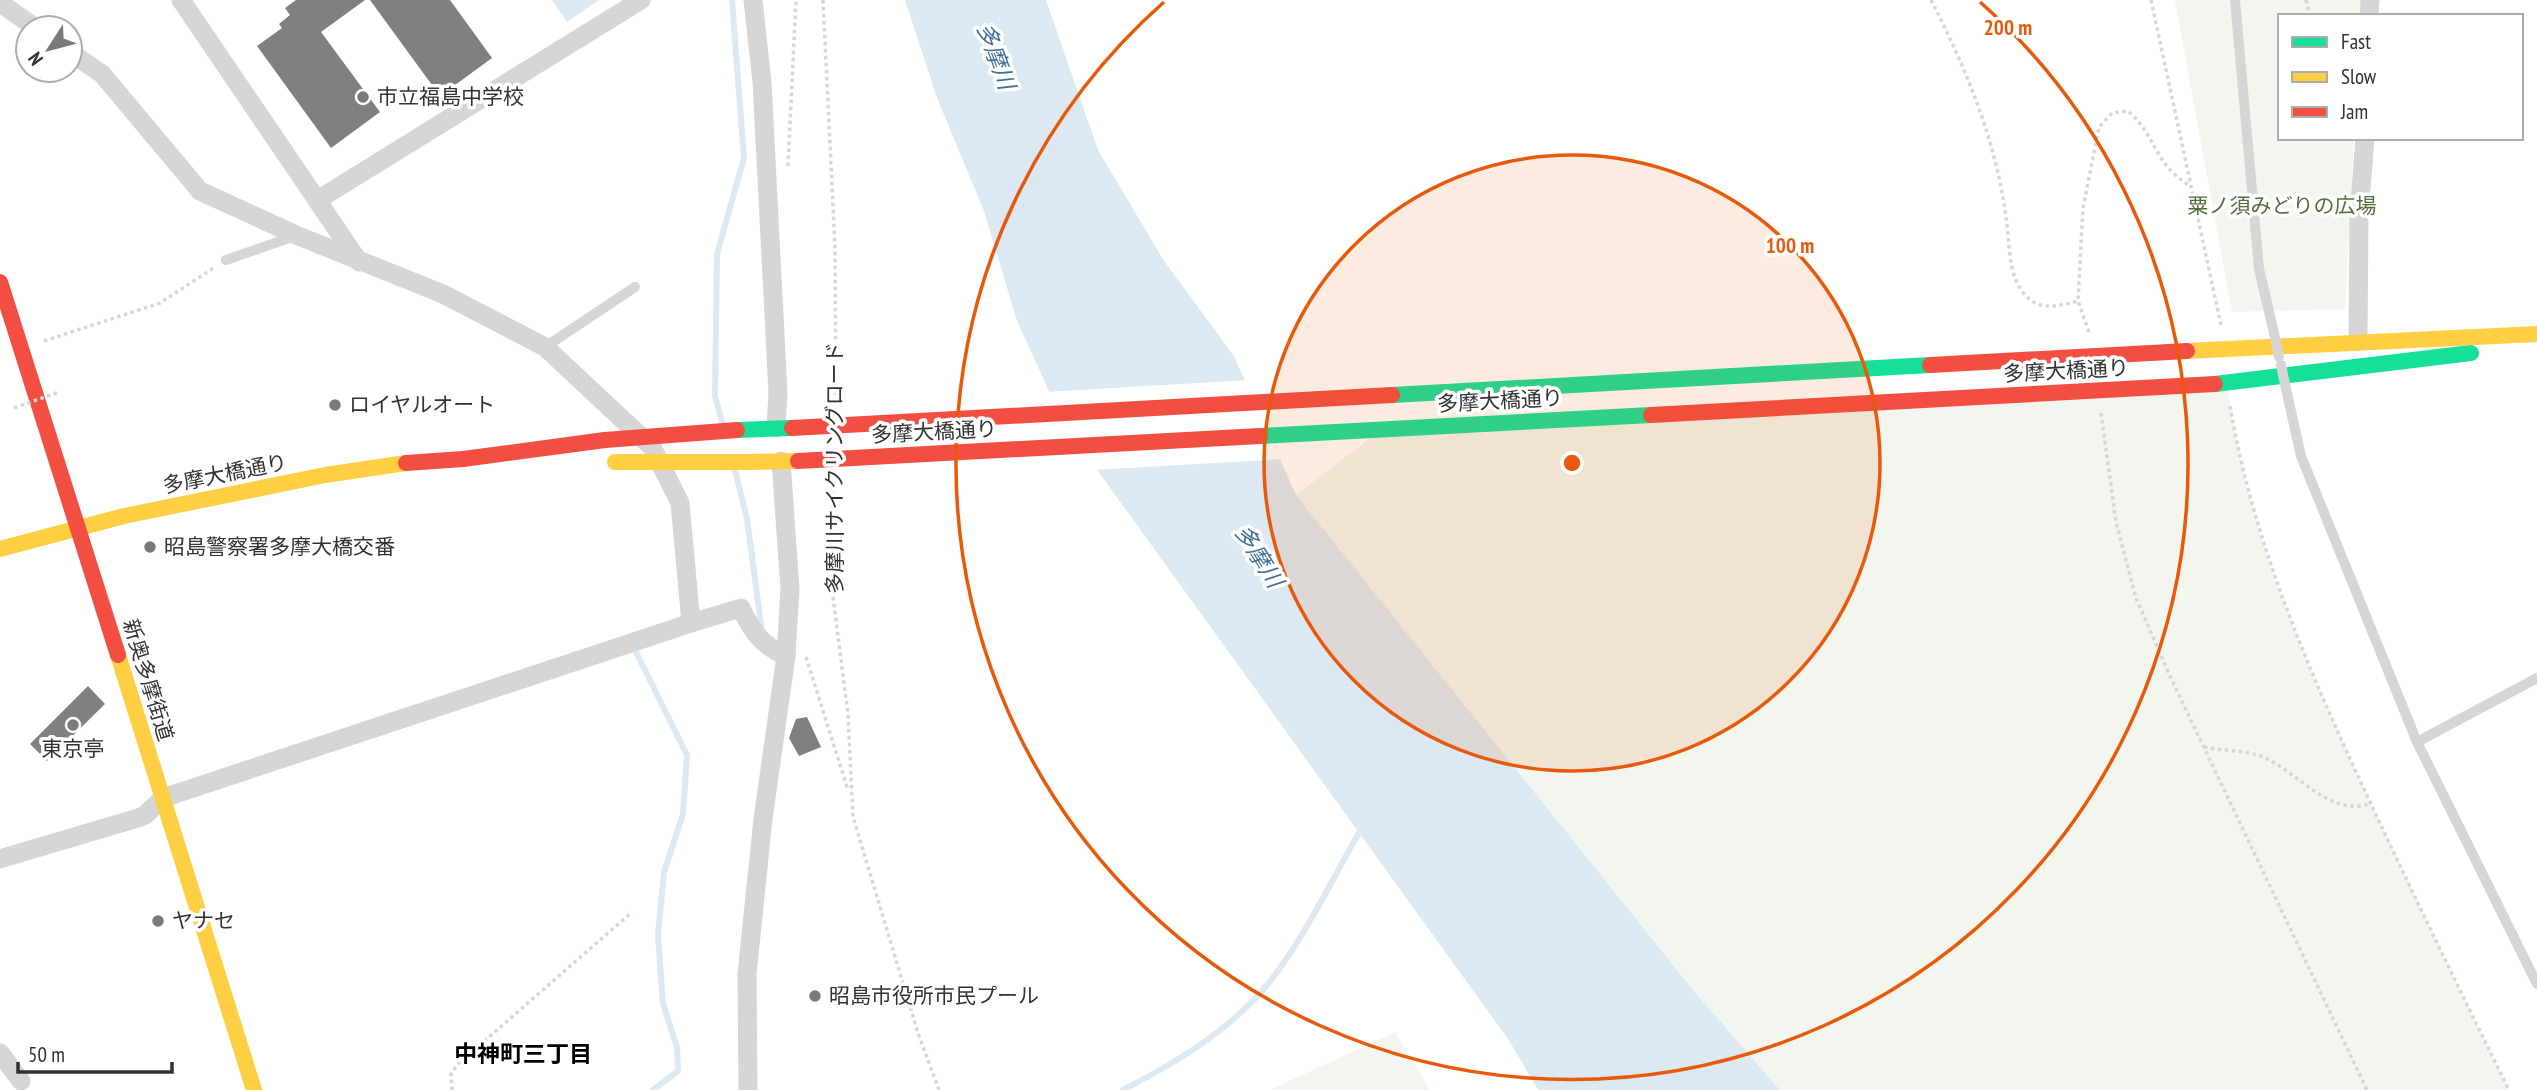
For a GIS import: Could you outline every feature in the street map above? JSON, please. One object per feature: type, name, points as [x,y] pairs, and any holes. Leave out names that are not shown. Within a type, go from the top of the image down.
[{"type":"main road","name":"新奥多摩街道","points":[[0,282],[254,1090]]},
{"type":"main road","name":"多摩大橋通り","points":[[0,549],[124,516],[325,475],[394,464],[463,459],[605,440],[737,430],[2223,348],[2537,334]]},
{"type":"main road","name":"多摩大橋通り","points":[[608,462],[789,461],[2221,383],[2537,343]]},
{"type":"main road","name":"多摩大橋通り","points":[[463,459],[573,461]]},
{"type":"street","points":[[181,0],[359,262]]},
{"type":"street","points":[[319,200],[641,0]]},
{"type":"street","points":[[753,0],[767,171],[778,393],[784,428]]},
{"type":"street","points":[[0,3],[16,14]]},
{"type":"street","points":[[84,62],[102,74],[200,191],[359,262],[443,294],[545,347],[652,447],[680,503],[691,623]]},
{"type":"street","points":[[2358,341],[2359,215],[2365,140]]},
{"type":"street","points":[[748,1090],[747,974],[763,819],[788,653],[789,461]]},
{"type":"street","points":[[0,859],[145,816],[163,798],[741,608],[752,631],[788,653]]},
{"type":"street","points":[[0,1053],[21,1081]]},
{"type":"lane","points":[[2235,0],[2259,268],[2301,456],[2417,742],[2537,984]]},
{"type":"lane","points":[[226,260],[296,235]]},
{"type":"lane","points":[[545,347],[635,287]]},
{"type":"lane","points":[[2417,742],[2537,678]]},
{"type":"path","points":[[788,176],[796,0]]},
{"type":"path","points":[[1931,0],[1967,78],[1988,136],[2002,188],[2016,282],[2025,295],[2041,306],[2050,307],[2078,301]]},
{"type":"path","points":[[2151,0],[2190,186],[2221,314],[2223,348]]},
{"type":"path","name":"多摩川サイクリングロード","points":[[822,2],[835,247],[835,407]]},
{"type":"path","points":[[2091,344],[2078,301],[2083,208],[2099,127],[2112,113],[2128,111],[2140,122],[2160,161],[2190,186]]},
{"type":"path","points":[[46,349],[44,341],[160,303],[226,260]]},
{"type":"path","points":[[2221,383],[2271,563],[2312,678],[2509,1090]]},
{"type":"path","points":[[14,408],[59,392]]},
{"type":"path","points":[[2099,404],[2110,492],[2130,579],[2156,647],[2367,1090]]},
{"type":"path","name":"多摩川サイクリングロード","points":[[832,472],[832,590],[848,714],[850,795],[861,847],[939,1090]]},
{"type":"path","points":[[788,653],[850,795]]},
{"type":"path","points":[[2204,747],[2265,758],[2326,798],[2346,806],[2359,808],[2371,803]]},
{"type":"path","points":[[452,1090],[451,1074],[457,1065],[632,912]]},
{"type":"green space","name":"粟ノ須みどりの広場","points":[[2175,0],[2362,0],[2361,14],[2278,14],[2278,140],[2354,140],[2345,309],[2232,312]]},
{"type":"green space","points":[[2227,383],[2248,492],[2282,598],[2302,650],[2371,803],[2509,1090],[1780,1090],[1693,990],[1296,495],[1382,429]]},
{"type":"green space","points":[[1395,1032],[1430,1090],[1270,1090]]},
{"type":"water","points":[[552,0],[599,0],[567,22]]},
{"type":"water","name":"多摩川","points":[[905,0],[1046,0],[1098,150],[1164,261],[1234,356],[1296,495],[1693,990],[1780,1090],[1538,1090],[1508,1039],[1064,424],[1017,321],[984,211],[937,98]]},
{"type":"pier","points":[[1249,380],[1284,459],[1093,470],[1061,426],[1045,392]]},
{"type":"building","points":[[296,0],[365,0],[321,32],[380,112],[331,148],[257,46],[282,28],[279,24],[290,15],[285,8]]},
{"type":"building","points":[[370,0],[450,0],[492,58],[440,96]]},
{"type":"building","points":[[88,686],[105,704],[47,761],[30,744]]},
{"type":"building","points":[[807,717],[821,747],[799,756],[789,738],[796,719]]},
{"type":"waterway","points":[[722,422],[715,396],[717,254],[744,158],[732,0]]},
{"type":"waterway","points":[[735,470],[747,519],[762,632]]},
{"type":"waterway","points":[[636,652],[687,755],[683,814],[664,872],[658,935],[663,1004],[677,1047],[678,1071],[653,1090]]},
{"type":"waterway","points":[[1123,1090],[1201,1044],[1253,1001],[1293,948],[1359,833]]},
{"type":"traffic: fast","points":[[2215,384],[2471,353]]},
{"type":"traffic: fast","points":[[1392,395],[1930,365]]},
{"type":"traffic: fast","points":[[1260,436],[1651,415]]},
{"type":"traffic: fast","points":[[737,430],[792,428]]},
{"type":"traffic: slow","points":[[2187,351],[2537,334]]},
{"type":"traffic: slow","points":[[744,462],[798,461]]},
{"type":"traffic: slow","points":[[615,462],[744,462]]},
{"type":"traffic: slow","points":[[0,549],[124,516],[325,475],[406,463]]},
{"type":"traffic: slow","points":[[118,655],[254,1090]]},
{"type":"traffic: jam","points":[[0,282],[118,655]]},
{"type":"traffic: jam","points":[[1930,365],[2187,351]]},
{"type":"traffic: jam","points":[[1651,415],[2215,384]]},
{"type":"traffic: jam","points":[[792,428],[1392,395]]},
{"type":"traffic: jam","points":[[605,440],[737,430]]},
{"type":"traffic: jam","points":[[798,461],[1260,436]]},
{"type":"traffic: jam","points":[[406,463],[463,459],[605,440]]},
{"type":"place","name":"市立福島中学校","points":[[363,97]]},
{"type":"place","name":"ロイヤルオート","points":[[335,405]]},
{"type":"place","name":"昭島警察署多摩大橋交番","points":[[150,547]]},
{"type":"place","name":"東京亭","points":[[73,725]]},
{"type":"place","name":"ヤナセ","points":[[158,921]]},
{"type":"place","name":"昭島市役所市民プール","points":[[815,996]]},
{"type":"district","name":"中神町三丁目","points":[[523,1054]]}]
